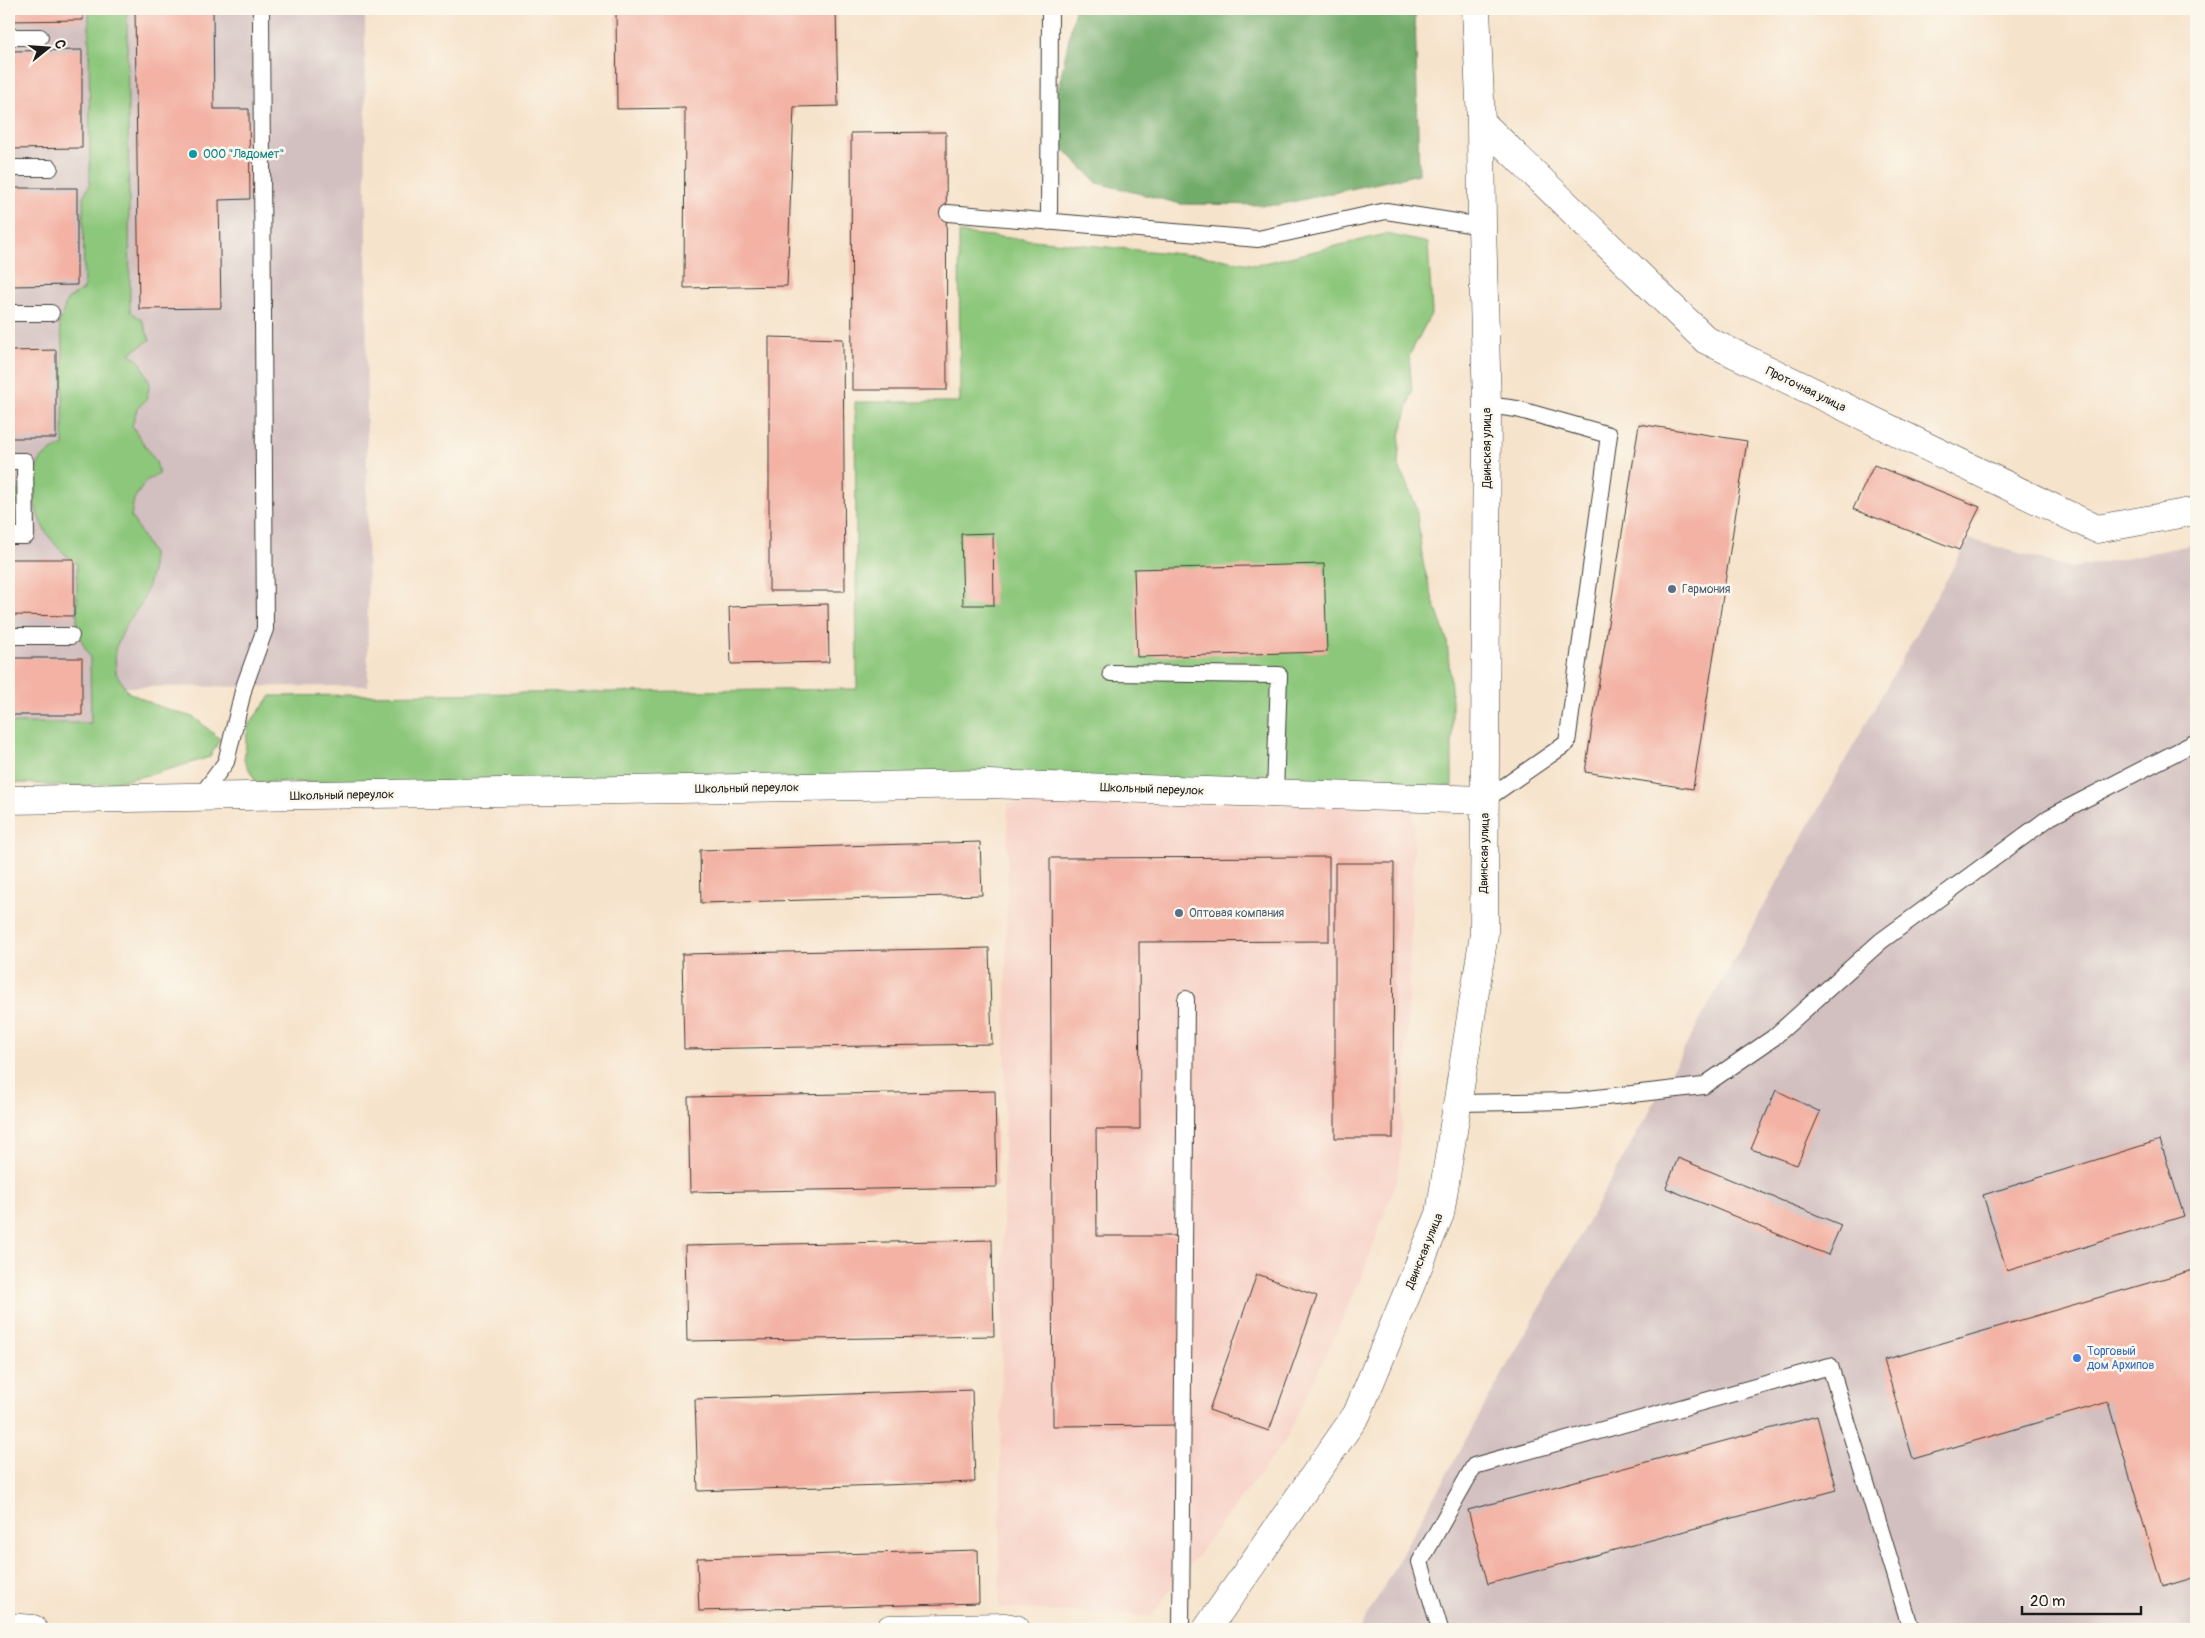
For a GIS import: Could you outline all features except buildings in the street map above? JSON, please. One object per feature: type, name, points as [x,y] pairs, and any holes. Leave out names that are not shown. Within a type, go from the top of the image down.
[{"type":"street","name":"Двинская улица","points":[[1206,1629],[1357,1414],[1440,1214],[1484,934],[1487,406],[1481,122],[1476,9]]},
{"type":"street","name":"Проточная улица","points":[[1481,122],[1706,340],[2097,529],[2196,511]]},
{"type":"street","name":"Школьный переулок","points":[[9,800],[988,784],[1485,800]]},
{"type":"street","points":[[9,1627],[33,1629]]},
{"type":"street","points":[[890,1629],[1005,1627],[1016,1629]]},
{"type":"lane","points":[[200,797],[226,762],[244,687],[265,629],[261,9]]},
{"type":"lane","points":[[1049,222],[1050,9]]},
{"type":"lane","points":[[9,37],[40,37]]},
{"type":"lane","points":[[9,168],[50,168]]},
{"type":"lane","points":[[948,213],[1258,239],[1386,211],[1482,226]]},
{"type":"lane","points":[[9,314],[51,313]]},
{"type":"lane","points":[[1485,800],[1567,743],[1609,435],[1517,408],[1487,406]]},
{"type":"lane","points":[[9,461],[25,461],[26,536],[9,536]]},
{"type":"lane","points":[[9,636],[71,636]]},
{"type":"lane","points":[[1111,673],[1280,675],[1275,793]]},
{"type":"lane","points":[[1457,1103],[1570,1101],[1703,1086],[1773,1038],[1881,941],[2050,817],[2196,742]]},
{"type":"lane","points":[[1181,1629],[1186,999]]},
{"type":"lane","points":[[1440,1629],[1420,1562],[1474,1466],[1830,1366],[1911,1629]]},
{"type":"shaded area","points":[[9,9],[93,9],[97,740],[9,738]]},
{"type":"shaded area","points":[[106,9],[365,9],[368,686],[109,687]]},
{"type":"shaded area","points":[[1969,539],[2073,568],[2196,544],[2196,1629],[1360,1629]]},
{"type":"shaded area","points":[[1008,803],[1415,806],[1406,1070],[1398,1176],[1360,1281],[1285,1441],[1151,1616],[999,1608]]},
{"type":"green space","points":[[89,9],[127,9],[130,311],[142,320],[150,340],[130,353],[141,363],[150,384],[146,400],[137,409],[132,426],[156,462],[159,474],[146,481],[134,499],[131,516],[152,553],[152,572],[143,601],[127,623],[115,649],[116,673],[128,692],[155,705],[195,718],[220,739],[210,757],[131,779],[73,786],[9,783],[9,723],[91,723],[90,658],[77,631],[77,564],[57,547],[42,525],[35,506],[36,470],[40,460],[63,446],[63,344],[59,324],[67,300],[84,289],[83,197],[90,184]]},
{"type":"green space","points":[[1075,9],[1415,9],[1419,174],[1278,205],[1181,204],[1097,183],[1049,134]]},
{"type":"green space","points":[[959,233],[1202,256],[1256,265],[1386,234],[1428,243],[1432,312],[1409,356],[1412,391],[1400,436],[1398,464],[1416,506],[1423,563],[1447,640],[1452,701],[1452,786],[256,782],[244,760],[248,725],[271,696],[857,689],[855,402],[960,402]]},
{"type":"green space","points":[[9,480],[17,489],[19,499],[13,521],[9,523]]},
{"type":"place","name":"ООО \"Ладомет\"","points":[[193,154]]},
{"type":"place","name":"Гармония","points":[[1672,589]]},
{"type":"place","name":"Оптовая компания","points":[[1179,913]]},
{"type":"place","name":"Торговый дом Архипов","points":[[2077,1358]]}]
